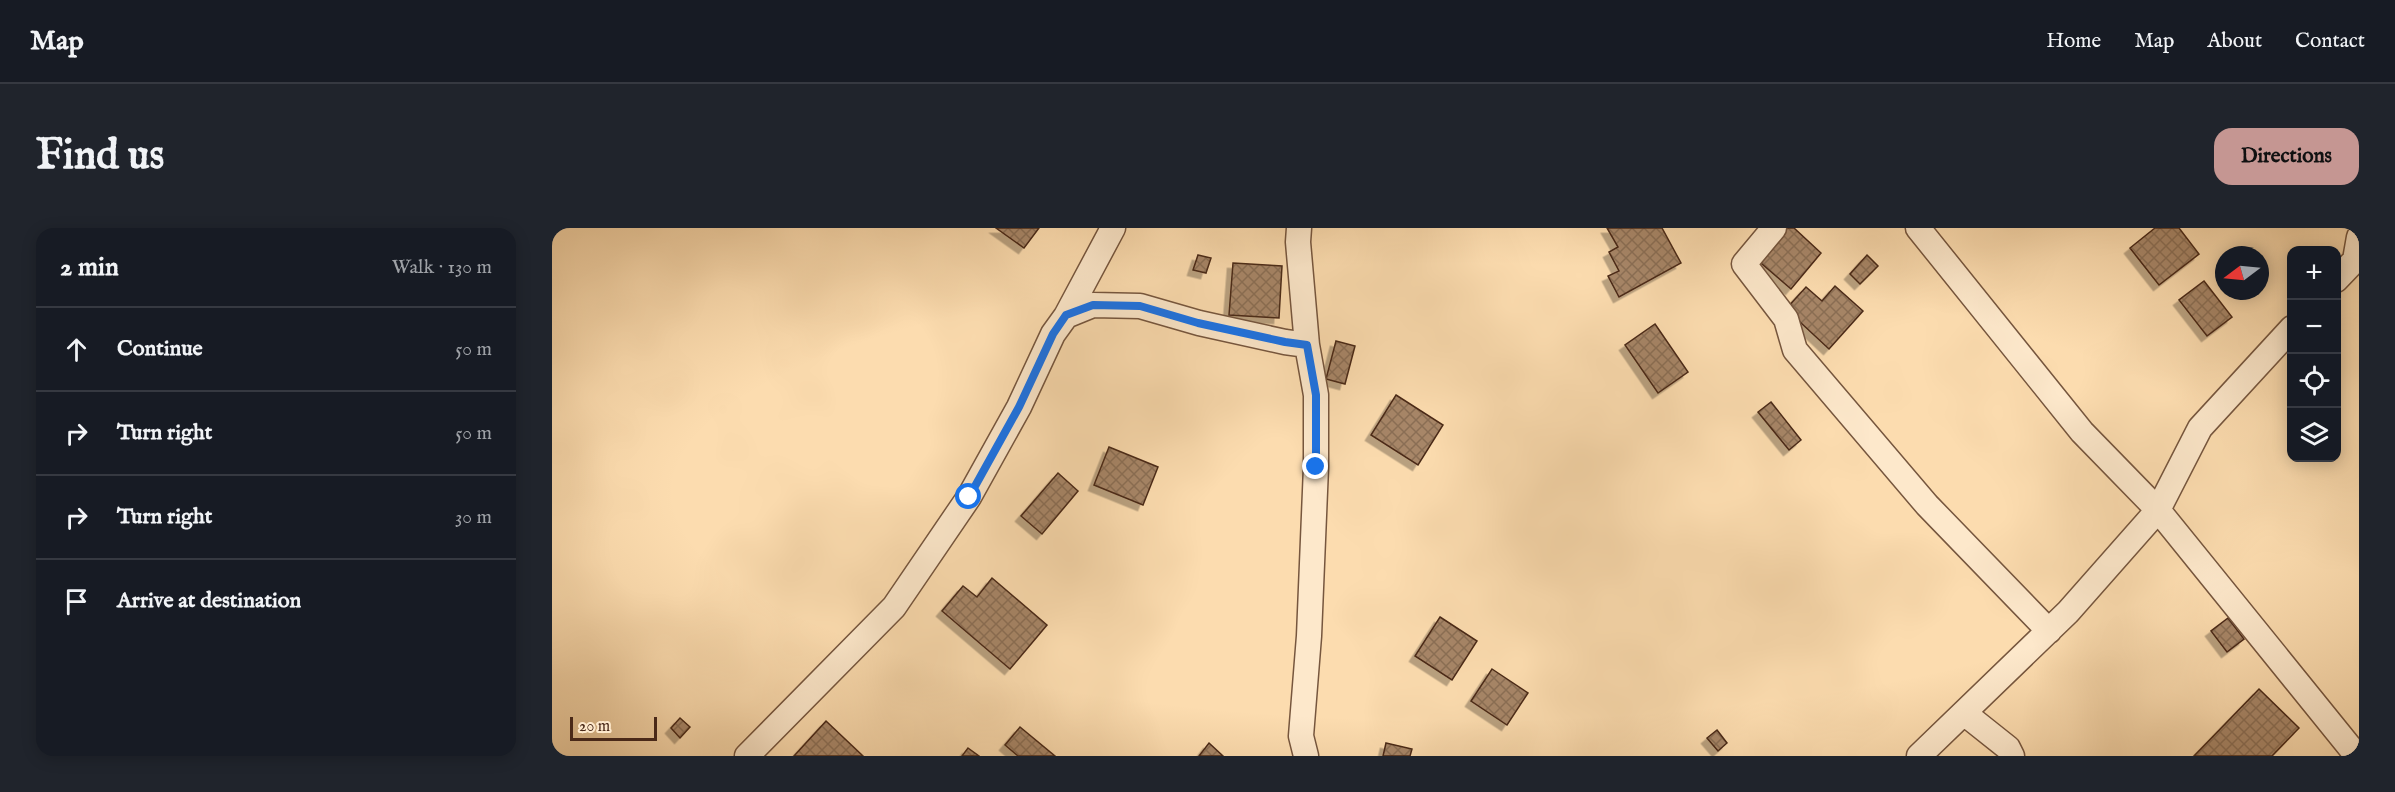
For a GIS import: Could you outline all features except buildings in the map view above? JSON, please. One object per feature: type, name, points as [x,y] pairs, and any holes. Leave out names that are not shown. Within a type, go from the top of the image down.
[{"type":"street","points":[[747,756],[894,607],[969,497],[1019,407],[1053,334],[1066,315],[1113,228]]},
{"type":"street","points":[[1299,228],[1298,242],[1307,345],[1316,395],[1316,467],[1309,636],[1301,736],[1306,756]]},
{"type":"street","points":[[1774,228],[1744,264],[1786,319],[1795,350],[1927,505],[2049,631]]},
{"type":"street","points":[[1918,228],[2082,432],[2158,510],[2357,756]]},
{"type":"street","points":[[2341,276],[2355,260],[2359,237]]},
{"type":"street","points":[[1066,315],[1093,305],[1140,306],[1198,323],[1307,345]]},
{"type":"street","points":[[1919,756],[2068,612],[2158,510],[2200,428],[2287,333]]},
{"type":"street","points":[[1964,712],[2008,748],[2012,756]]},
{"type":"route","points":[[969,497],[1019,407],[1053,334],[1066,315],[1093,305],[1140,306],[1198,323],[1307,345],[1316,395],[1316,467]]}]
